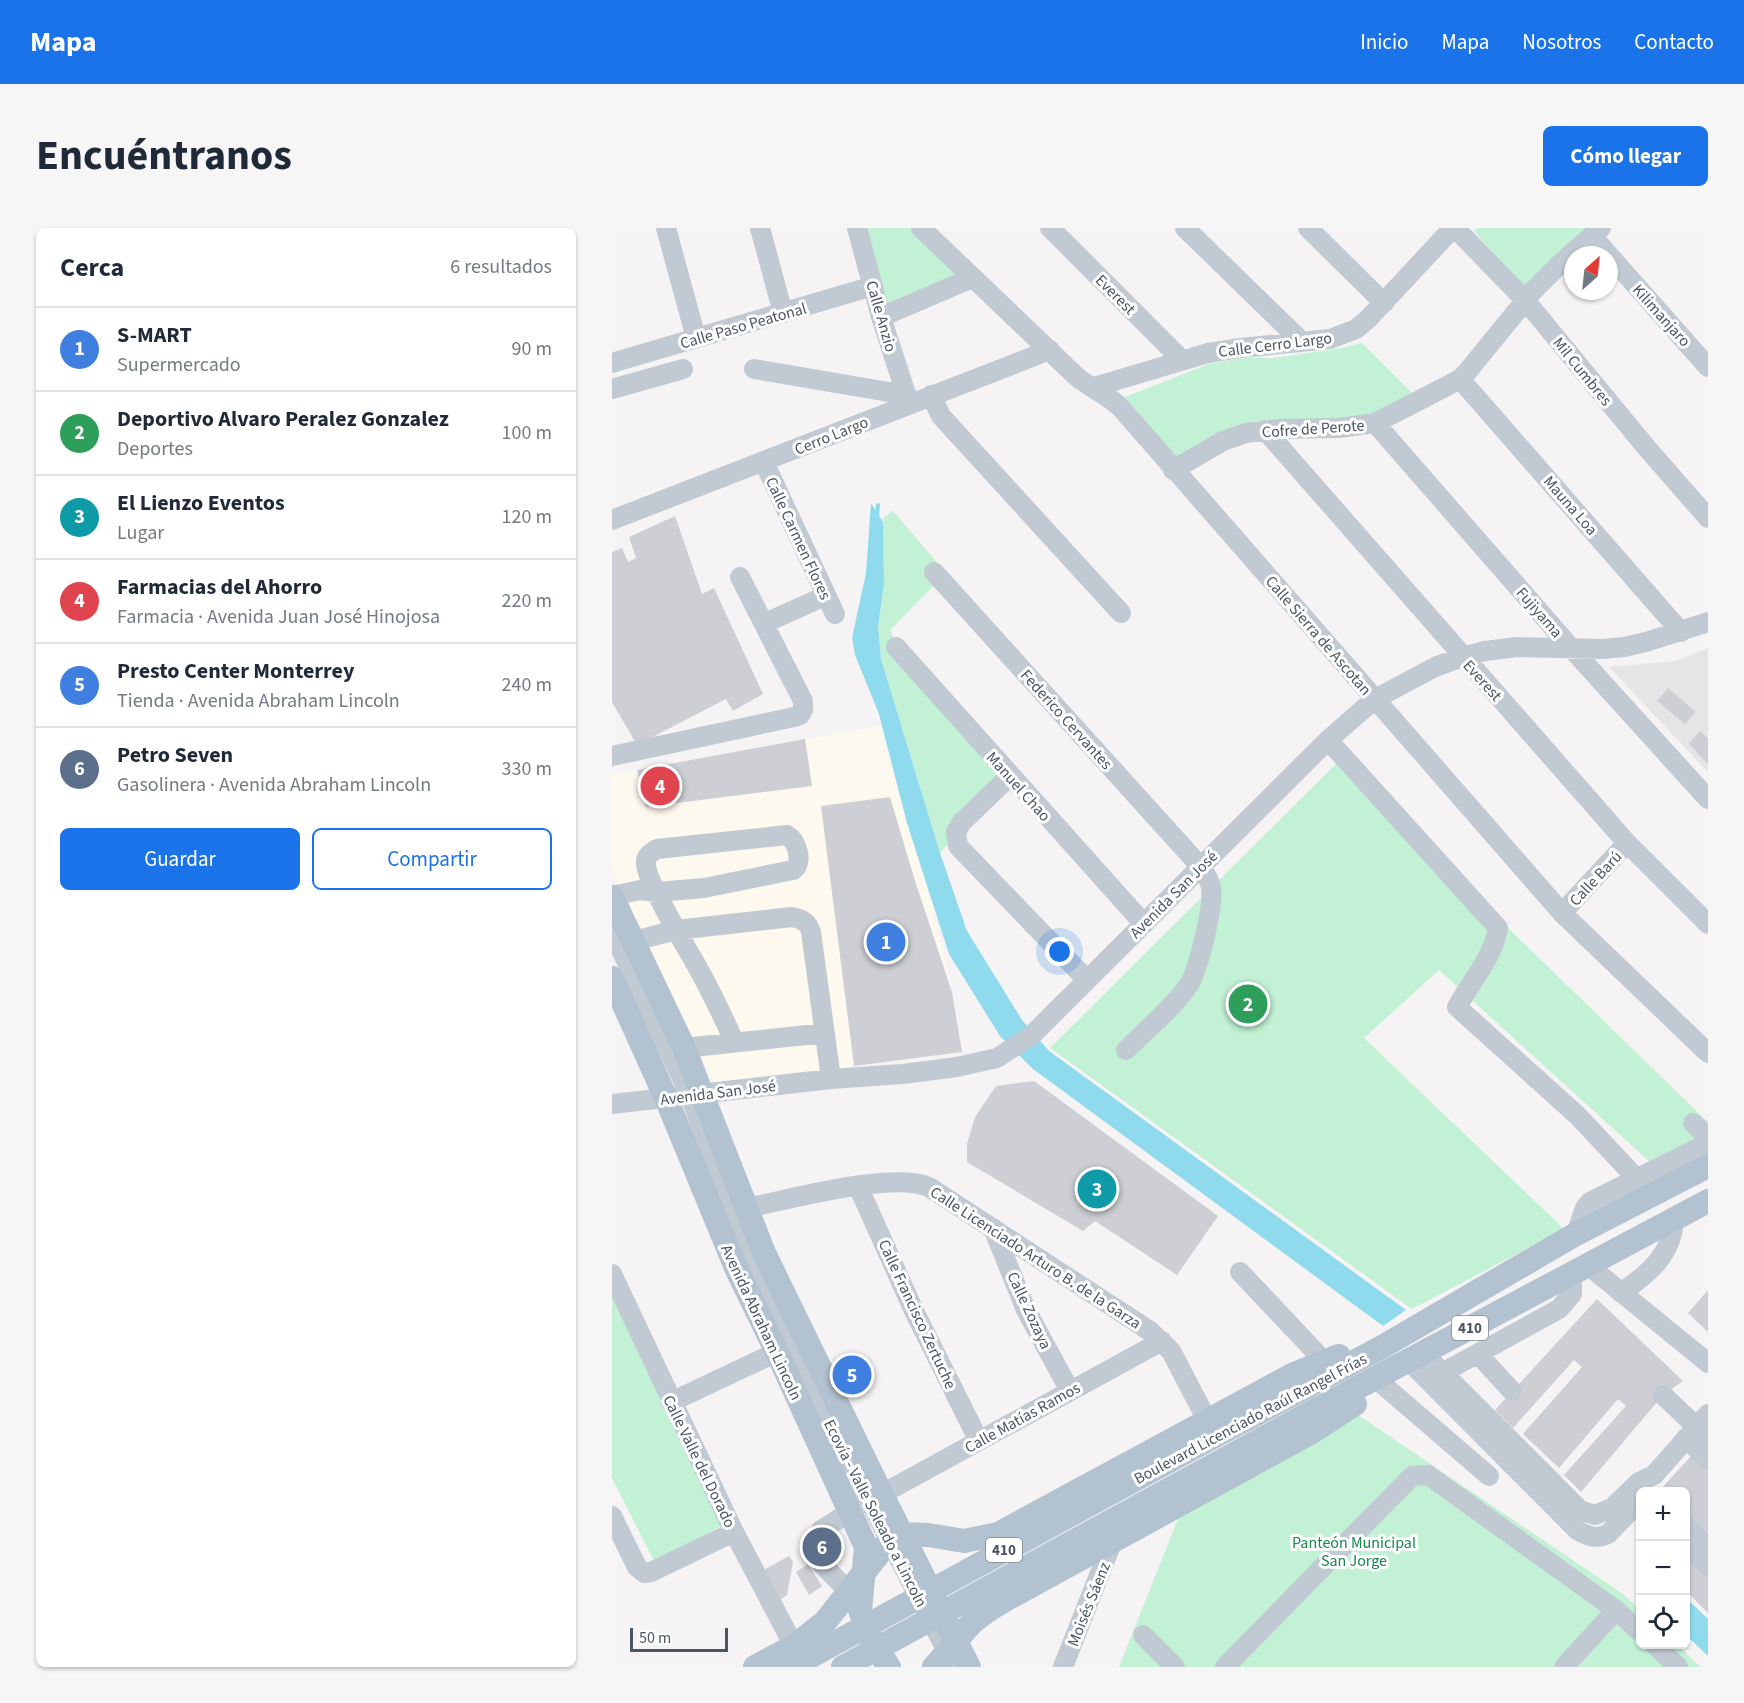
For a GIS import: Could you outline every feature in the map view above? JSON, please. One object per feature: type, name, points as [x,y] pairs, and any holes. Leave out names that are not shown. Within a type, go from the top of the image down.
[{"type":"main road","points":[[612,897],[619,941],[684,1048],[685,1096],[746,1208],[764,1253],[882,1494],[892,1541],[946,1659],[969,1667]]},
{"type":"main road","name":"Avenida Abraham Lincoln","points":[[612,978],[685,1096],[736,1270],[777,1352],[866,1547],[860,1610],[870,1638],[889,1667]]},
{"type":"main road","points":[[1676,1183],[1708,1153]]},
{"type":"main road","name":"Boulevard Licenciado Raúl Rangel Frías","points":[[787,1658],[1212,1427],[1382,1347],[1576,1234],[1708,1166]]},
{"type":"main road","name":"Boulevard Licenciado Raúl Rangel Frías","points":[[843,1667],[1410,1359],[1708,1202]]},
{"type":"main road","points":[[755,1667],[787,1658],[825,1622],[864,1571],[892,1541],[928,1536],[964,1541],[998,1534],[1075,1492],[1212,1427],[1292,1376],[1324,1361],[1349,1353],[1382,1347]]},
{"type":"main road","points":[[946,1659],[975,1620],[1005,1600],[1312,1432],[1382,1384],[1410,1359]]},
{"type":"main road","points":[[1075,1492],[1094,1494],[1104,1506],[1113,1524],[1107,1544]]},
{"type":"main road","points":[[1075,1492],[1064,1507],[1069,1529],[1087,1544],[1107,1544]]},
{"type":"street","points":[[666,228],[696,338]]},
{"type":"street","points":[[760,228],[783,313]]},
{"type":"street","name":"Calle Anzio","points":[[856,228],[881,317],[908,398]]},
{"type":"street","name":"Calle Sierra de Ascotan","points":[[921,228],[1077,377],[1105,393],[1121,408],[1562,913],[1708,1053]]},
{"type":"street","name":"Everest","points":[[1050,228],[1182,360]]},
{"type":"street","points":[[1185,228],[1301,341]]},
{"type":"street","points":[[1308,228],[1384,303]]},
{"type":"street","name":"Calle Cerro Largo","points":[[1094,387],[1223,350],[1330,339],[1344,335],[1362,324],[1384,303],[1454,228]]},
{"type":"street","name":"Mil Cumbres","points":[[1454,228],[1525,300],[1646,447],[1708,518]]},
{"type":"street","name":"Cofre de Perote","points":[[1173,470],[1223,441],[1246,433],[1264,430],[1339,428],[1375,423],[1460,379],[1525,300],[1596,232]]},
{"type":"street","name":"Kilimanjaro","points":[[1596,232],[1708,367]]},
{"type":"street","points":[[881,317],[972,278]]},
{"type":"street","name":"Calle Paso Peatonal","points":[[612,363],[873,286]]},
{"type":"street","name":"Cerro Largo","points":[[612,520],[764,462],[908,398],[931,395],[1050,350]]},
{"type":"street","points":[[612,389],[683,369]]},
{"type":"street","points":[[754,369],[889,392],[908,398]]},
{"type":"street","name":"Mauna Loa","points":[[1460,379],[1681,632]]},
{"type":"street","points":[[931,395],[941,416],[1121,613]]},
{"type":"street","name":"Fujiyama","points":[[1375,423],[1572,649],[1708,799]]},
{"type":"street","name":"Everest","points":[[1264,430],[1627,843],[1708,924]]},
{"type":"street","name":"Calle Carmen Flores","points":[[764,462],[835,614]]},
{"type":"street","name":"Federico Cervantes","points":[[934,572],[1209,878],[1212,894],[1200,952],[1191,981],[1126,1050]]},
{"type":"street","points":[[612,756],[800,715],[804,705],[740,577]]},
{"type":"street","points":[[765,623],[825,596]]},
{"type":"street","name":"Avenida San José","points":[[612,1104],[831,1079],[903,1074],[957,1067],[997,1058],[1032,1035],[1328,740],[1375,699],[1435,667],[1485,651],[1517,647],[1572,649],[1624,646],[1681,632],[1708,622]]},
{"type":"street","name":"Manuel Chao","points":[[896,647],[1144,924]]},
{"type":"street","points":[[1328,740],[1498,928],[1497,938],[1489,956],[1457,1007],[1578,1116],[1637,1179]]},
{"type":"street","points":[[1010,776],[962,822],[956,832],[958,846],[1087,980]]},
{"type":"street","points":[[612,897],[640,890],[657,892],[704,888],[793,870],[799,862],[795,843],[787,835],[657,849],[650,853],[645,863],[657,892],[734,1041]]},
{"type":"street","name":"Calle Barú","points":[[1562,913],[1627,843]]},
{"type":"street","points":[[619,941],[676,930],[792,917],[802,919],[809,925],[811,932],[831,1079]]},
{"type":"street","name":"Ecovía - Valle Soleado a Lincoln","points":[[619,941],[760,1277],[838,1440],[892,1541]]},
{"type":"street","points":[[684,1048],[825,1033]]},
{"type":"street","points":[[1693,1123],[1708,1138]]},
{"type":"street","points":[[1576,1234],[1585,1208],[1590,1202],[1708,1143]]},
{"type":"street","name":"Calle Licenciado Arturo B. de la Garza","points":[[746,1208],[858,1186],[900,1182],[920,1184],[940,1193],[1150,1330],[1162,1341],[1179,1365],[1212,1427]]},
{"type":"street","name":"Calle Francisco Zertuche","points":[[858,1186],[914,1311],[979,1441]]},
{"type":"street","points":[[1621,1293],[1651,1270],[1666,1252],[1673,1234],[1674,1220]]},
{"type":"street","name":"Calle Zozaya","points":[[993,1228],[1026,1310],[1070,1391]]},
{"type":"street","points":[[1436,1377],[1559,1309],[1572,1294],[1580,1271],[1621,1293],[1708,1363]]},
{"type":"street","points":[[1240,1272],[1324,1361]]},
{"type":"street","name":"Calle Valle del Dorado","points":[[612,1274],[734,1532],[787,1658]]},
{"type":"street","name":"Calle Matías Ramos","points":[[882,1494],[1162,1341]]},
{"type":"street","points":[[671,1402],[777,1352]]},
{"type":"street","points":[[1478,1354],[1512,1391]]},
{"type":"street","points":[[1410,1359],[1436,1377],[1586,1513],[1603,1514],[1636,1496]]},
{"type":"street","points":[[1382,1384],[1489,1476]]},
{"type":"street","points":[[1663,1395],[1699,1429],[1708,1460]]},
{"type":"street","points":[[1647,1487],[1699,1429]]},
{"type":"street","points":[[1225,1667],[1412,1476],[1428,1474],[1616,1610],[1636,1628]]},
{"type":"street","points":[[848,1592],[821,1563],[821,1530],[850,1512]]},
{"type":"street","points":[[612,1516],[637,1567],[644,1573],[651,1572],[734,1532]]},
{"type":"street","points":[[1690,1530],[1708,1548]]},
{"type":"street","name":"Moisés Sáenz","points":[[1063,1667],[1107,1544]]},
{"type":"street","points":[[1690,1549],[1708,1566]]},
{"type":"street","points":[[1564,1667],[1616,1610]]},
{"type":"street","points":[[1143,1635],[1175,1667]]},
{"type":"street","points":[[1659,1649],[1678,1667]]},
{"type":"shaded area","points":[[1708,648],[1708,772],[1609,667],[1676,661]]},
{"type":"shaded area","points":[[880,726],[932,908],[951,984],[962,1052],[715,1085],[612,870],[612,774]]},
{"type":"green space","points":[[862,228],[913,228],[964,279],[887,309]]},
{"type":"green space","points":[[1477,228],[1595,228],[1574,246],[1564,246],[1564,255],[1524,290],[1474,231]]},
{"type":"green space","points":[[1362,343],[1416,397],[1357,422],[1242,425],[1178,463],[1125,397],[1209,364],[1244,358],[1273,358]]},
{"type":"green space","points":[[893,511],[946,573],[890,630],[897,644],[1005,776],[940,853],[881,659],[878,626],[884,585],[883,518]]},
{"type":"green space","points":[[1350,750],[1511,931],[1708,1122],[1708,1133],[1651,1163],[1439,970],[1364,1038],[1564,1229],[1412,1309],[1050,1048]]},
{"type":"green space","points":[[612,1297],[721,1526],[655,1563],[612,1478]]},
{"type":"green space","name":"Panteón Municipal San Jorge","points":[[1358,1415],[1623,1594],[1636,1606],[1636,1649],[1681,1649],[1701,1667],[1119,1667],[1178,1519]]},
{"type":"water","points":[[871,503],[883,522],[884,585],[878,626],[881,659],[940,853],[967,931],[1022,1020],[1049,1051],[1406,1310],[1383,1326],[1033,1069],[1000,1036],[949,954],[907,823],[879,714],[855,655],[852,638],[866,573]]},
{"type":"water","points":[[1690,1602],[1708,1619],[1708,1656],[1690,1639]]},
{"type":"building","points":[[675,516],[702,594],[714,588],[763,694],[733,711],[726,699],[637,745],[612,702],[612,552],[622,548],[628,562],[636,558],[629,537]]},
{"type":"building","points":[[1668,688],[1696,712],[1685,724],[1657,701]]},
{"type":"building","points":[[1700,731],[1708,738],[1708,764],[1689,744]]},
{"type":"building","points":[[805,739],[812,786],[646,807],[637,770]]},
{"type":"building","points":[[890,797],[952,992],[962,1052],[854,1066],[821,806]]},
{"type":"building","points":[[1034,1081],[1218,1216],[1177,1275],[1095,1221],[1083,1231],[967,1162],[967,1144],[975,1117],[996,1086]]},
{"type":"building","points":[[1708,1290],[1708,1332],[1688,1313]]},
{"type":"building","points":[[1597,1299],[1683,1381],[1663,1395],[1581,1492],[1564,1475],[1626,1406],[1618,1399],[1559,1468],[1523,1434],[1582,1367],[1574,1360],[1513,1428],[1495,1410]]},
{"type":"building","points":[[1693,1454],[1708,1469],[1708,1541],[1690,1523],[1690,1487],[1663,1487]]},
{"type":"building","points":[[809,1538],[836,1540],[835,1556],[808,1554]]},
{"type":"building","points":[[789,1556],[793,1562],[787,1595],[780,1600],[762,1571]]},
{"type":"building","points":[[1690,1557],[1708,1574],[1708,1613],[1690,1595]]},
{"type":"building","points":[[808,1564],[822,1586],[809,1595],[796,1572]]},
{"type":"waterway","points":[[877,517],[878,505]]},
{"type":"place","name":"Farmacias del Ahorro","points":[[660,786]]},
{"type":"place","name":"S-MART","points":[[886,942]]},
{"type":"place","name":"Deportivo Alvaro Peralez Gonzalez","points":[[1248,1004]]},
{"type":"place","name":"El Lienzo Eventos","points":[[1097,1189]]},
{"type":"place","name":"Presto Center Monterrey","points":[[852,1375]]},
{"type":"place","name":"Petro Seven","points":[[822,1547]]}]
